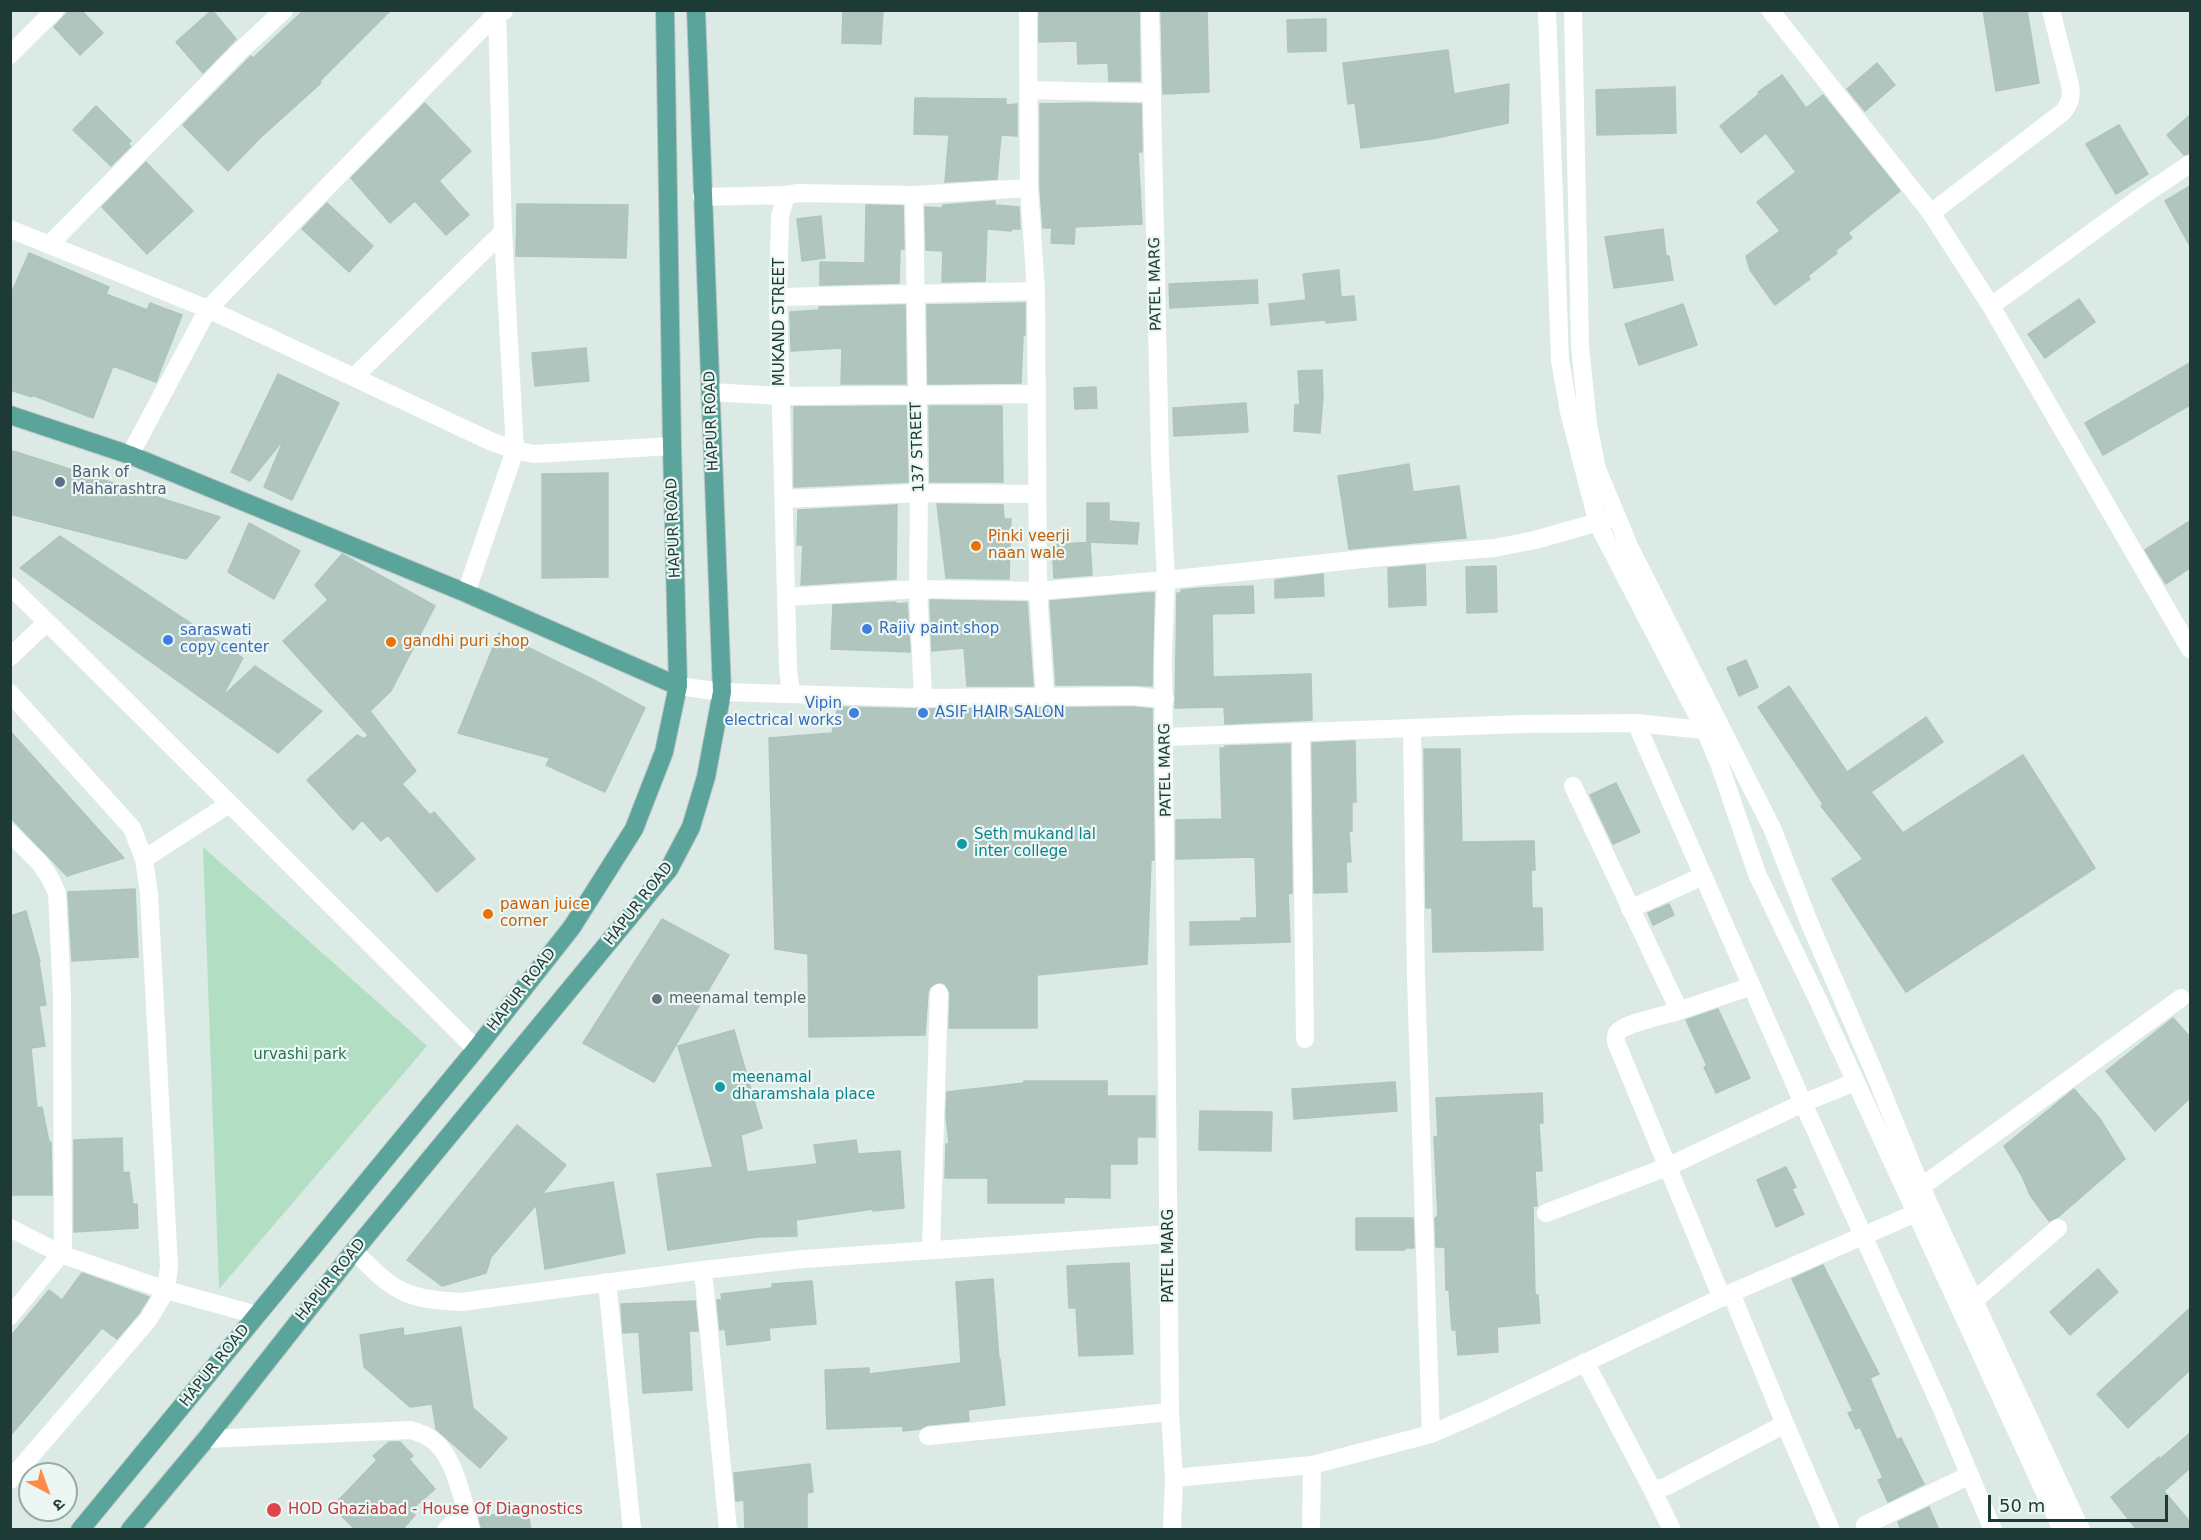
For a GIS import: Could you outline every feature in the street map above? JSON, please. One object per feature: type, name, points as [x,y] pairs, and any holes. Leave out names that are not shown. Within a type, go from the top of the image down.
[{"type":"main road","name":"HAPUR ROAD","points":[[80,1530],[476,1049],[572,927],[634,829],[664,752],[678,686],[665,10]]},
{"type":"main road","name":"HAPUR ROAD","points":[[130,1530],[206,1439],[354,1251],[669,869],[691,827],[706,777],[722,692],[696,10]]},
{"type":"main road","points":[[10,415],[130,454],[466,593],[678,686]]},
{"type":"street","points":[[10,55],[55,10]]},
{"type":"street","points":[[49,244],[238,53],[284,10]]},
{"type":"street","points":[[1028,10],[1029,188],[1036,291],[1038,591],[1045,696]]},
{"type":"street","name":"PATEL MARG","points":[[1150,10],[1160,458],[1166,580],[1163,652],[1166,737],[1170,1412],[1174,1478],[1172,1530]]},
{"type":"street","points":[[1547,10],[1560,360],[1569,412],[1598,524],[1705,730],[1720,766],[1757,874],[1856,1082],[2062,1530]]},
{"type":"street","points":[[1573,10],[1580,346],[1588,425],[1598,469],[1629,546],[1772,828],[1809,922],[1922,1187],[2081,1530]]},
{"type":"street","points":[[1770,10],[1931,213],[1991,306],[2190,649]]},
{"type":"street","points":[[1931,213],[2063,112],[2069,104],[2072,95],[2051,10]]},
{"type":"street","points":[[466,593],[515,450],[503,232],[500,11]]},
{"type":"street","points":[[130,454],[208,309],[500,11]]},
{"type":"street","points":[[1029,90],[1152,93]]},
{"type":"street","points":[[1991,306],[2142,196],[2190,164]]},
{"type":"street","points":[[702,197],[798,193],[914,195],[1029,188]]},
{"type":"street","name":"MUKAND STREET","points":[[786,195],[780,217],[778,297],[791,694]]},
{"type":"street","name":"137 STREET","points":[[914,195],[919,493],[918,589],[923,698]]},
{"type":"street","points":[[10,229],[208,309],[490,441],[515,450],[534,454],[672,446]]},
{"type":"street","points":[[354,377],[503,232]]},
{"type":"street","points":[[778,297],[1036,291]]},
{"type":"street","points":[[711,392],[780,396],[1037,394]]},
{"type":"street","points":[[784,499],[919,493],[1037,494]]},
{"type":"street","points":[[787,597],[918,589],[1038,591],[1494,548],[1598,524],[1617,516]]},
{"type":"street","points":[[10,586],[476,1049]]},
{"type":"street","points":[[10,657],[47,622]]},
{"type":"street","points":[[678,686],[722,692],[923,698],[1133,696],[1165,699]]},
{"type":"street","points":[[10,693],[132,828],[144,859],[149,894],[169,1266],[166,1290],[148,1320],[10,1480]]},
{"type":"street","points":[[1166,737],[1522,724],[1636,723],[1724,732]]},
{"type":"street","points":[[1636,723],[1803,1103],[1941,1407],[1968,1476],[1993,1530]]},
{"type":"street","points":[[1412,728],[1417,990],[1431,1434]]},
{"type":"street","points":[[1301,732],[1305,1039]]},
{"type":"street","points":[[1573,786],[1673,997],[1675,1012]]},
{"type":"street","points":[[144,859],[229,804]]},
{"type":"street","points":[[10,833],[39,862],[57,892],[62,996],[62,1254],[10,1316]]},
{"type":"street","points":[[1630,909],[1704,876]]},
{"type":"street","points":[[1752,986],[1626,1026],[1615,1036],[1667,1167],[1831,1530]]},
{"type":"street","points":[[931,1250],[939,993]]},
{"type":"street","points":[[1922,1187],[2181,998]]},
{"type":"street","points":[[1546,1213],[1667,1167],[1803,1103],[1856,1082]]},
{"type":"street","points":[[1174,1478],[1312,1465],[1431,1434],[1727,1296],[1916,1213]]},
{"type":"street","points":[[10,1228],[62,1254],[166,1290],[257,1315]]},
{"type":"street","points":[[1975,1300],[2058,1228]]},
{"type":"street","points":[[354,1251],[386,1282],[408,1295],[431,1300],[461,1302],[803,1259],[1169,1234]]},
{"type":"street","points":[[703,1270],[728,1530]]},
{"type":"street","points":[[607,1282],[632,1530]]},
{"type":"street","points":[[1585,1362],[1672,1530]]},
{"type":"street","points":[[928,1436],[1170,1412]]},
{"type":"street","points":[[1651,1487],[1657,1489],[1666,1486],[1785,1424]]},
{"type":"street","points":[[206,1439],[411,1430],[430,1438],[447,1456],[456,1475],[471,1530]]},
{"type":"street","points":[[1311,1530],[1312,1465]]},
{"type":"street","points":[[1865,1525],[1968,1476]]},
{"type":"street","points":[[446,1530],[466,1511]]},
{"type":"green space","name":"urvashi park","points":[[203,847],[427,1046],[219,1289]]},
{"type":"building","points":[[70,10],[81,10],[103,33],[80,55],[54,27]]},
{"type":"building","points":[[212,10],[236,39],[203,73],[176,42]]},
{"type":"building","points":[[304,10],[391,10],[319,82],[321,83],[260,138],[228,171],[183,125],[251,56],[253,58]]},
{"type":"building","points":[[843,10],[883,10],[881,44],[842,43]]},
{"type":"building","points":[[1039,10],[1139,10],[1140,81],[1109,81],[1108,63],[1078,64],[1077,41],[1039,42]]},
{"type":"building","points":[[1161,10],[1207,10],[1209,92],[1163,94]]},
{"type":"building","points":[[1983,10],[2027,10],[2039,83],[1996,91]]},
{"type":"building","points":[[1326,19],[1326,51],[1288,52],[1287,20]]},
{"type":"building","points":[[1448,50],[1454,94],[1509,84],[1508,123],[1432,139],[1361,148],[1355,103],[1348,104],[1343,63]]},
{"type":"building","points":[[1877,63],[1895,85],[1865,111],[1847,89]]},
{"type":"building","points":[[1782,75],[1806,108],[1823,95],[1900,191],[1848,233],[1852,238],[1808,276],[1810,279],[1775,305],[1750,270],[1746,256],[1780,231],[1757,202],[1796,172],[1766,133],[1741,153],[1720,126],[1759,94],[1758,92]]},
{"type":"building","points":[[1675,87],[1676,133],[1597,135],[1596,90]]},
{"type":"building","points":[[915,98],[1006,99],[1006,105],[1017,104],[1017,136],[1001,135],[997,179],[945,182],[949,135],[914,134]]},
{"type":"building","points":[[425,103],[471,151],[439,181],[469,215],[446,235],[415,201],[390,223],[351,178]]},
{"type":"building","points":[[1040,104],[1141,104],[1142,152],[1138,152],[1142,224],[1075,227],[1074,244],[1051,243],[1052,228],[1043,228],[1040,188]]},
{"type":"building","points":[[96,106],[131,141],[128,144],[131,146],[111,166],[73,130]]},
{"type":"building","points":[[2190,115],[2190,153],[2184,155],[2167,135]]},
{"type":"building","points":[[2119,125],[2148,174],[2116,194],[2086,144]]},
{"type":"building","points":[[146,162],[193,211],[147,254],[102,207]]},
{"type":"building","points":[[2190,186],[2190,246],[2165,201]]},
{"type":"building","points":[[995,201],[995,205],[1019,207],[1020,229],[1011,231],[987,229],[985,281],[942,282],[943,251],[926,250],[925,207],[942,208],[943,205]]},
{"type":"building","points":[[327,203],[373,246],[349,272],[302,229]]},
{"type":"building","points":[[517,204],[628,205],[626,258],[516,256]]},
{"type":"building","points":[[866,205],[903,206],[904,249],[900,249],[899,283],[820,285],[820,262],[865,263]]},
{"type":"building","points":[[821,216],[825,258],[802,261],[797,219]]},
{"type":"building","points":[[1663,229],[1666,256],[1669,256],[1673,280],[1614,288],[1605,237]]},
{"type":"building","points":[[29,253],[109,287],[106,294],[147,310],[150,303],[182,315],[156,382],[113,366],[93,418],[32,395],[32,397],[10,390],[10,296]]},
{"type":"building","points":[[1339,270],[1341,297],[1354,296],[1356,320],[1271,325],[1269,304],[1306,300],[1303,274]]},
{"type":"building","points":[[1257,280],[1258,303],[1170,308],[1169,284]]},
{"type":"building","points":[[2079,299],[2095,322],[2045,358],[2028,334]]},
{"type":"building","points":[[1025,303],[1021,383],[928,384],[927,305]]},
{"type":"building","points":[[1683,304],[1697,345],[1639,365],[1625,324]]},
{"type":"building","points":[[905,305],[906,384],[841,384],[842,348],[791,351],[790,312],[819,310],[819,307]]},
{"type":"building","points":[[586,348],[589,381],[535,386],[532,353]]},
{"type":"building","points":[[2190,363],[2190,405],[2103,455],[2085,423]]},
{"type":"building","points":[[1322,370],[1323,396],[1320,433],[1294,431],[1295,405],[1300,405],[1298,371]]},
{"type":"building","points":[[278,374],[339,403],[292,500],[264,487],[284,439],[250,481],[231,472]]},
{"type":"building","points":[[1096,387],[1097,408],[1075,409],[1074,388]]},
{"type":"building","points":[[1246,403],[1248,432],[1174,436],[1173,408]]},
{"type":"building","points":[[906,406],[908,482],[794,487],[794,407]]},
{"type":"building","points":[[929,406],[1002,406],[1003,482],[930,482]]},
{"type":"building","name":"Bank of Maharashtra","points":[[10,450],[220,517],[186,559],[10,514]]},
{"type":"building","points":[[1409,464],[1413,492],[1459,486],[1466,538],[1349,549],[1338,476]]},
{"type":"building","points":[[608,473],[608,577],[542,578],[542,474]]},
{"type":"building","points":[[1087,503],[1109,503],[1109,521],[1139,523],[1137,544],[1087,542]]},
{"type":"building","name":"Pinki veerji naan wale","points":[[937,504],[1003,505],[1004,519],[1011,519],[1009,579],[946,578]]},
{"type":"building","points":[[897,505],[896,579],[801,585],[803,545],[797,545],[798,510]]},
{"type":"building","points":[[2190,521],[2190,568],[2166,584],[2145,550]]},
{"type":"building","points":[[249,523],[300,551],[274,599],[228,572]]},
{"type":"building","name":"saraswati copy center","points":[[60,536],[243,658],[222,697],[255,666],[322,711],[278,753],[20,568]]},
{"type":"building","points":[[1090,542],[1092,575],[1054,578],[1052,545]]},
{"type":"building","points":[[342,554],[435,606],[391,691],[370,711],[416,771],[402,784],[430,815],[434,812],[475,859],[437,892],[388,835],[381,841],[362,820],[353,830],[307,780],[357,735],[364,739],[368,735],[283,641],[328,600],[315,585]]},
{"type":"building","points":[[1425,565],[1426,605],[1389,607],[1388,568]]},
{"type":"building","points":[[1496,566],[1497,612],[1467,613],[1466,567]]},
{"type":"building","points":[[1323,574],[1324,596],[1275,598],[1275,580]]},
{"type":"building","points":[[1253,586],[1254,613],[1212,614],[1213,677],[1311,674],[1312,720],[1225,724],[1224,707],[1175,708],[1177,593],[1181,593],[1181,590],[1201,588]]},
{"type":"building","points":[[1154,593],[1152,686],[1056,685],[1050,601]]},
{"type":"building","points":[[930,600],[1027,602],[1033,686],[967,686],[964,648],[932,651]]},
{"type":"building","name":"Rajiv paint shop","points":[[896,602],[896,604],[907,603],[910,652],[831,649],[833,605]]},
{"type":"building","points":[[499,633],[645,708],[605,792],[546,765],[550,758],[458,733]]},
{"type":"building","points":[[1746,660],[1758,687],[1739,696],[1727,668]]},
{"type":"building","points":[[1789,686],[1847,772],[1926,717],[1943,742],[1871,792],[1903,833],[2023,755],[2095,868],[1906,992],[1832,879],[1863,859],[1821,806],[1823,804],[1758,707]]},
{"type":"building","name":"Seth mukand lal inter college","points":[[838,707],[923,709],[1133,707],[1152,709],[1154,860],[1151,860],[1147,964],[1037,975],[1037,1028],[949,1028],[950,993],[945,984],[939,982],[930,987],[928,992],[925,1035],[809,1037],[808,954],[775,949],[769,738],[832,733]]},
{"type":"building","points":[[10,731],[124,858],[67,876],[10,817]]},
{"type":"building","points":[[1355,741],[1356,802],[1352,802],[1352,831],[1349,831],[1351,862],[1346,862],[1347,892],[1314,893],[1312,743]]},
{"type":"building","points":[[1290,744],[1292,893],[1288,894],[1290,942],[1190,945],[1190,922],[1241,921],[1241,918],[1257,918],[1255,857],[1176,859],[1176,820],[1222,819],[1220,748]]},
{"type":"building","points":[[1424,749],[1460,749],[1462,842],[1534,841],[1535,870],[1531,870],[1532,908],[1542,908],[1543,950],[1433,952],[1432,908],[1426,908]]},
{"type":"building","points":[[1616,783],[1640,832],[1613,844],[1590,795]]},
{"type":"building","points":[[135,889],[138,957],[72,961],[68,892]]},
{"type":"building","points":[[1669,904],[1674,915],[1653,925],[1648,913]]},
{"type":"building","points":[[26,911],[40,962],[46,1005],[39,1006],[45,1046],[31,1048],[37,1108],[42,1107],[49,1142],[51,1142],[52,1195],[10,1195],[10,916]]},
{"type":"building","name":"meenamal temple","points":[[662,919],[729,955],[654,1082],[583,1043]]},
{"type":"building","points":[[1718,1009],[1750,1078],[1716,1093],[1704,1067],[1707,1066],[1686,1020]]},
{"type":"building","points":[[2173,1018],[2190,1037],[2190,1098],[2155,1131],[2106,1071]]},
{"type":"building","points":[[734,1030],[762,1128],[741,1135],[747,1172],[817,1164],[814,1145],[856,1140],[858,1154],[900,1151],[904,1208],[873,1211],[873,1209],[796,1220],[797,1236],[758,1237],[668,1250],[657,1174],[713,1167],[678,1046]]},
{"type":"building","points":[[1024,1081],[1107,1081],[1107,1096],[1155,1096],[1155,1137],[1137,1137],[1137,1164],[1110,1164],[1110,1198],[1064,1197],[1064,1203],[988,1203],[988,1178],[945,1178],[946,1144],[949,1144],[946,1115],[947,1092],[1024,1083]]},
{"type":"building","points":[[1395,1082],[1397,1111],[1294,1119],[1292,1089]]},
{"type":"building","points":[[2074,1089],[2100,1119],[2125,1159],[2058,1217],[2049,1221],[2030,1195],[2022,1176],[2004,1146]]},
{"type":"building","points":[[1542,1093],[1543,1123],[1539,1123],[1542,1171],[1535,1171],[1537,1206],[1533,1206],[1535,1295],[1538,1295],[1540,1323],[1497,1327],[1498,1352],[1458,1355],[1456,1330],[1452,1330],[1449,1290],[1446,1290],[1445,1247],[1436,1247],[1435,1218],[1438,1216],[1434,1137],[1438,1136],[1436,1098]]},
{"type":"building","points":[[1200,1111],[1272,1112],[1271,1151],[1199,1150]]},
{"type":"building","points":[[517,1125],[566,1165],[542,1194],[613,1182],[625,1253],[545,1269],[536,1205],[491,1257],[486,1273],[442,1286],[407,1260]]},
{"type":"building","points":[[122,1138],[123,1173],[129,1172],[133,1204],[137,1204],[138,1228],[74,1232],[74,1140]]},
{"type":"building","points":[[1786,1167],[1796,1187],[1792,1189],[1804,1214],[1776,1227],[1757,1180]]},
{"type":"building","points":[[1356,1218],[1413,1218],[1414,1248],[1356,1250]]},
{"type":"building","points":[[1129,1263],[1133,1354],[1079,1356],[1076,1308],[1069,1308],[1067,1266]]},
{"type":"building","points":[[1823,1265],[1879,1374],[1870,1378],[1897,1440],[1901,1438],[1924,1484],[1888,1502],[1878,1480],[1883,1478],[1860,1427],[1856,1429],[1848,1413],[1853,1411],[1792,1279]]},
{"type":"building","points":[[2098,1269],[2118,1292],[2070,1335],[2050,1312]]},
{"type":"building","points":[[82,1273],[149,1297],[117,1339],[102,1328],[10,1436],[10,1337],[49,1290],[62,1300]]},
{"type":"building","points":[[993,1279],[1005,1405],[968,1410],[969,1421],[927,1425],[920,1429],[903,1431],[903,1426],[827,1429],[825,1370],[869,1368],[869,1374],[961,1363],[956,1282]]},
{"type":"building","points":[[812,1281],[816,1324],[769,1328],[770,1340],[727,1345],[725,1329],[720,1330],[717,1300],[722,1300],[721,1294],[772,1288],[772,1284]]},
{"type":"building","points":[[695,1301],[698,1331],[689,1331],[692,1390],[643,1393],[639,1332],[623,1333],[621,1304]]},
{"type":"building","points":[[2190,1308],[2190,1370],[2128,1428],[2097,1394]]},
{"type":"building","points":[[461,1327],[473,1408],[507,1438],[480,1468],[436,1429],[432,1404],[410,1407],[364,1367],[360,1335],[403,1328],[404,1336]]},
{"type":"building","points":[[2190,1433],[2190,1468],[2164,1491],[2190,1522],[2190,1530],[2137,1530],[2111,1497]]},
{"type":"building","points":[[389,1442],[400,1442],[413,1456],[409,1459],[435,1489],[411,1510],[415,1515],[402,1530],[356,1530],[332,1507],[377,1460],[373,1456]]},
{"type":"building","points":[[810,1464],[813,1492],[807,1493],[807,1530],[745,1530],[744,1500],[736,1501],[734,1473]]},
{"type":"building","points":[[527,1507],[531,1530],[482,1530],[479,1518]]},
{"type":"building","points":[[1929,1507],[1939,1530],[1901,1530],[1898,1522]]},
{"type":"place","name":"Bank of Maharashtra","points":[[60,482]]},
{"type":"place","name":"Pinki veerji naan wale","points":[[976,546]]},
{"type":"place","name":"Rajiv paint shop","points":[[867,629]]},
{"type":"place","name":"saraswati copy center","points":[[168,640]]},
{"type":"place","name":"gandhi puri shop","points":[[391,642]]},
{"type":"place","name":"Vipin electrical works","points":[[854,713]]},
{"type":"place","name":"ASIF HAIR SALON","points":[[923,713]]},
{"type":"place","name":"Seth mukand lal inter college","points":[[962,844]]},
{"type":"place","name":"pawan juice corner","points":[[488,914]]},
{"type":"place","name":"meenamal temple","points":[[657,999]]},
{"type":"place","name":"meenamal dharamshala place","points":[[720,1087]]},
{"type":"place","name":"HOD Ghaziabad - House Of Diagnostics","points":[[274,1510]]}]
